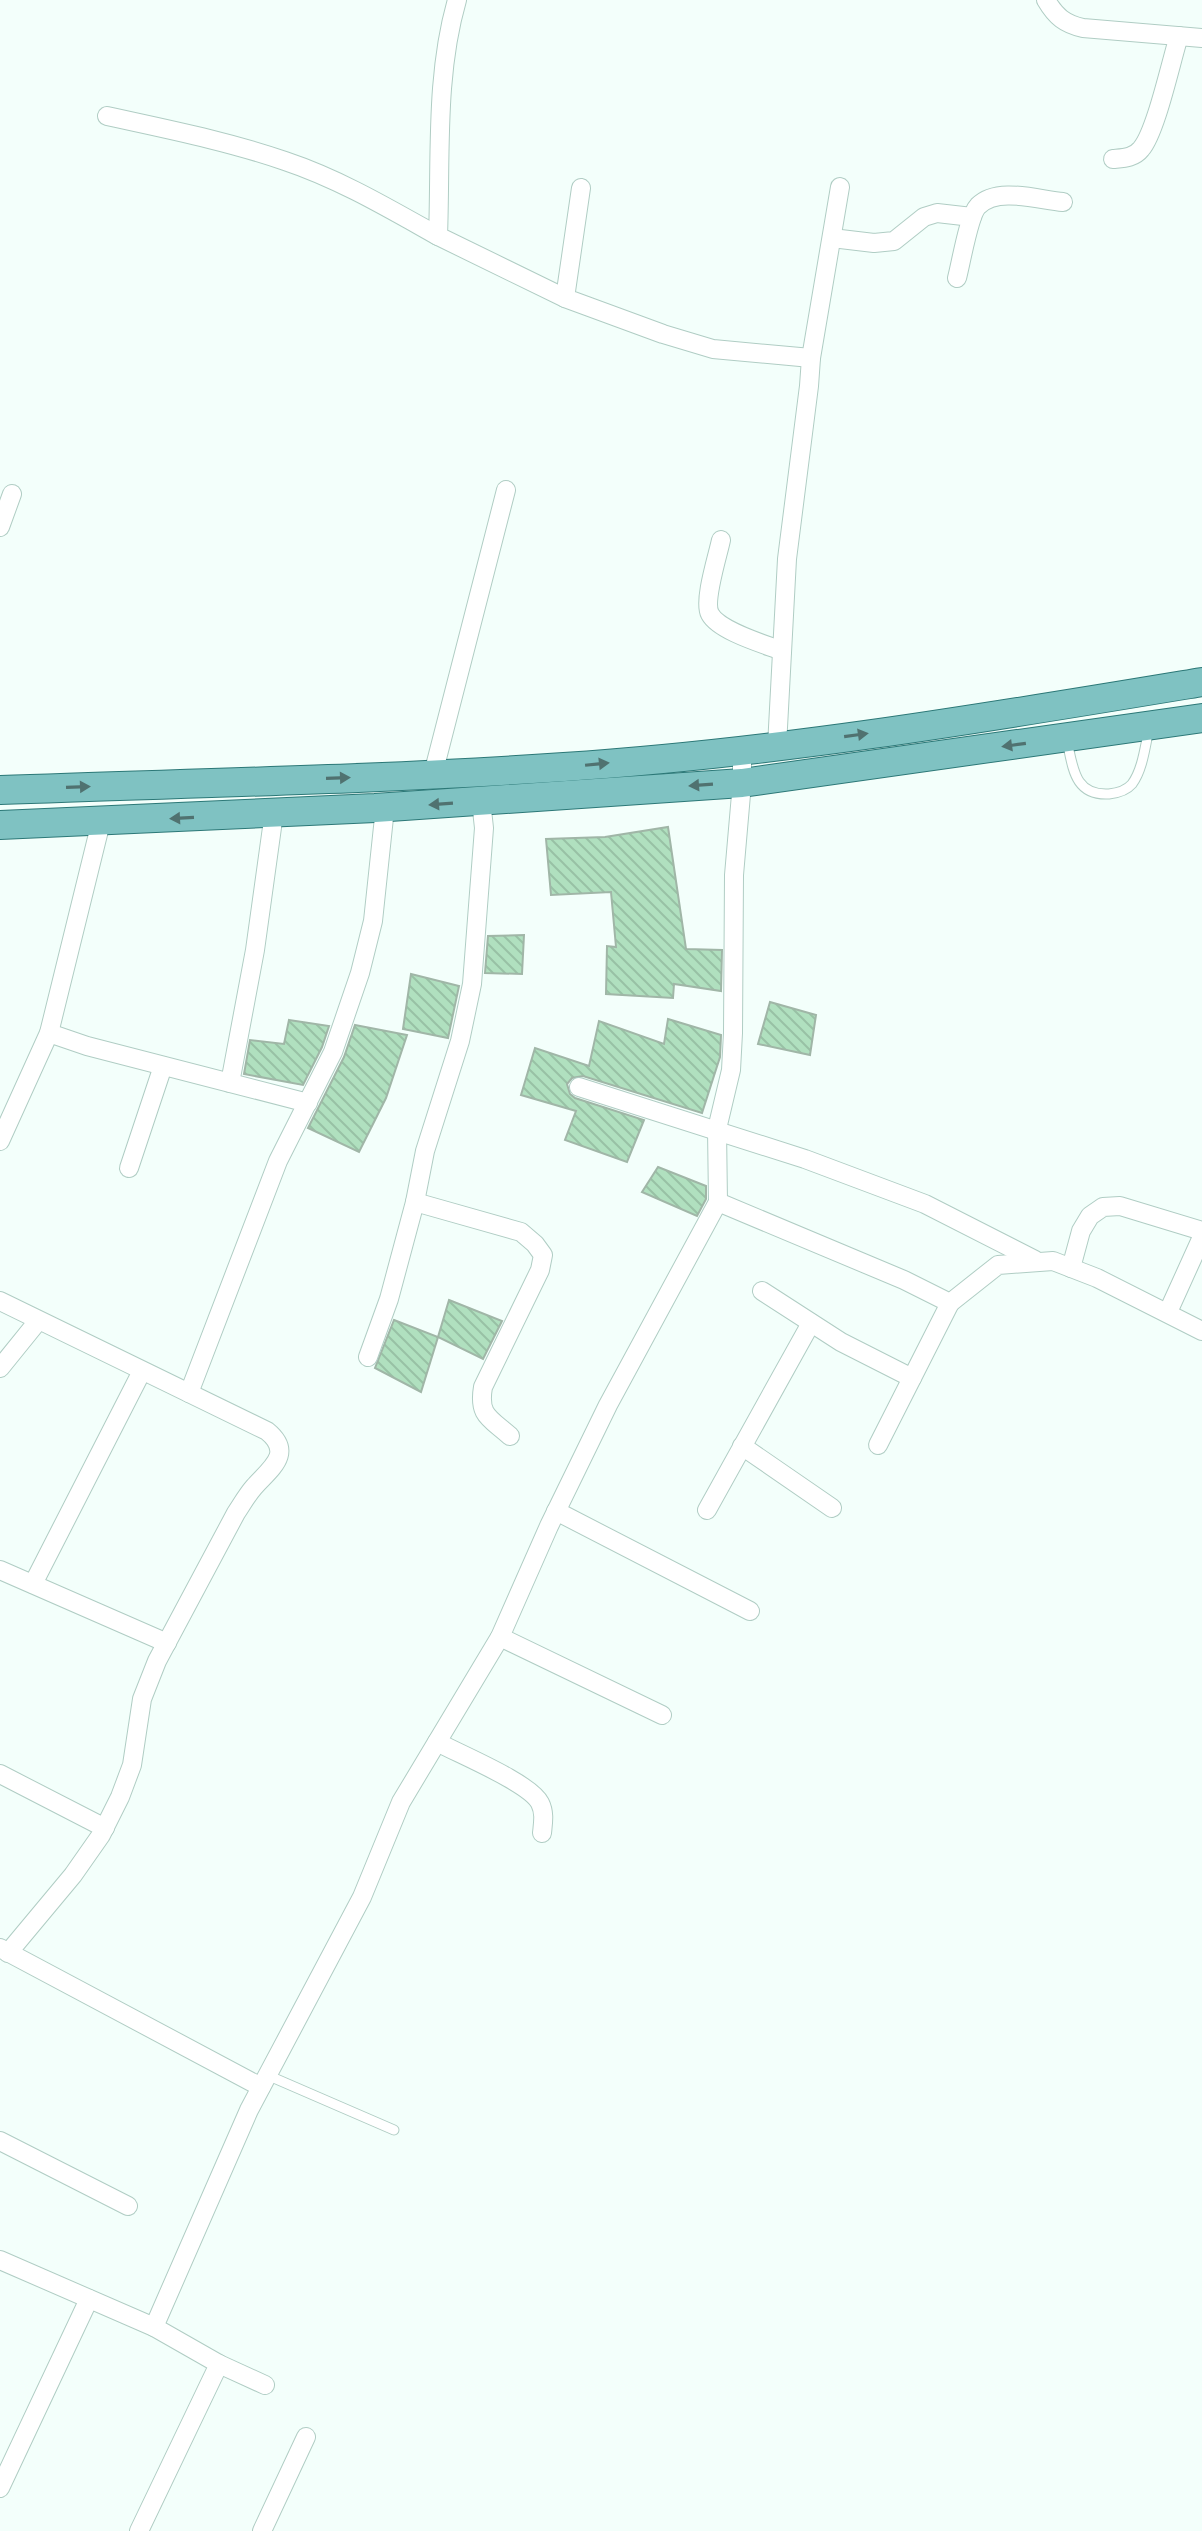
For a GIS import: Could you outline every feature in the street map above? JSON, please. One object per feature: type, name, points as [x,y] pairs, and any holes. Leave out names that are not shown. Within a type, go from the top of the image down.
[{"type":"main road","points":[[0,790],[566,767],[777,746],[1202,682]]},
{"type":"main road","points":[[0,825],[385,808],[742,783],[1202,718]]},
{"type":"street","points":[[438,236],[442,76],[457,0]]},
{"type":"street","points":[[1046,0],[1054,13],[1067,24],[1083,28],[1202,38]]},
{"type":"street","points":[[1113,159],[1131,157],[1142,149],[1152,128],[1179,36]]},
{"type":"street","points":[[107,116],[180,132],[284,161],[334,180],[438,236],[565,298],[713,349],[811,358]]},
{"type":"street","points":[[777,746],[787,559],[811,358],[840,187]]},
{"type":"street","points":[[565,298],[581,188]]},
{"type":"street","points":[[957,278],[976,207],[989,198],[1006,196],[1063,202]]},
{"type":"street","points":[[832,238],[874,243],[894,241],[924,217],[937,213],[972,217]]},
{"type":"street","points":[[433,774],[506,490]]},
{"type":"street","points":[[0,527],[12,494]]},
{"type":"street","points":[[721,540],[708,602],[709,613],[721,626],[782,651]]},
{"type":"street","points":[[154,2327],[264,2081],[362,1897],[401,1802],[500,1637],[556,1511],[608,1405],[718,1202],[717,1129],[731,1070],[733,1033],[734,875],[742,750]]},
{"type":"street","points":[[368,1357],[389,1299],[425,1151],[460,1041],[472,984],[483,842],[481,801]]},
{"type":"street","points":[[189,1393],[272,1175],[333,1052],[360,973],[373,921],[385,808]]},
{"type":"street","points":[[230,1083],[255,950],[274,813]]},
{"type":"street","points":[[0,1141],[49,1033],[101,822]]},
{"type":"street","points":[[49,1033],[87,1046],[308,1103]]},
{"type":"street","points":[[129,1168],[163,1066]]},
{"type":"street","points":[[579,1087],[717,1129],[925,1204],[1037,1262]]},
{"type":"street","points":[[415,1202],[521,1232],[543,1255],[540,1270],[483,1387],[480,1404],[484,1413],[510,1436]]},
{"type":"street","points":[[718,1202],[904,1280],[950,1303]]},
{"type":"street","points":[[1071,1268],[1081,1231],[1090,1216],[1103,1207],[1120,1206],[1202,1231]]},
{"type":"street","points":[[1168,1312],[1202,1237]]},
{"type":"street","points":[[878,1445],[950,1303],[998,1265],[1053,1261],[1168,1312],[1202,1331]]},
{"type":"street","points":[[762,1291],[841,1342],[912,1378]]},
{"type":"street","points":[[0,1301],[267,1431],[280,1449],[278,1460],[236,1513],[167,1643],[142,1699],[132,1765],[105,1828],[73,1875],[4,1950],[264,2081]]},
{"type":"street","points":[[0,1368],[38,1321]]},
{"type":"street","points":[[707,1510],[811,1323]]},
{"type":"street","points":[[33,1584],[142,1371]]},
{"type":"street","points":[[742,1446],[832,1508]]},
{"type":"street","points":[[556,1511],[750,1611]]},
{"type":"street","points":[[0,1570],[167,1643]]},
{"type":"street","points":[[500,1637],[662,1715]]},
{"type":"street","points":[[437,1742],[521,1785],[539,1799],[544,1812],[542,1833]]},
{"type":"street","points":[[0,1774],[105,1828]]},
{"type":"street","points":[[0,2163],[4,2143],[128,2206]]},
{"type":"street","points":[[0,2260],[154,2327],[219,2364],[265,2385]]},
{"type":"street","points":[[0,2488],[89,2299]]},
{"type":"street","points":[[139,2531],[219,2364]]},
{"type":"street","points":[[262,2531],[306,2437]]},
{"type":"lane","points":[[1066,738],[1078,783],[1103,794],[1120,793],[1131,785],[1138,772],[1150,725]]},
{"type":"lane","points":[[264,2081],[394,2130]]},
{"type":"building","points":[[668,827],[686,949],[722,950],[721,991],[674,984],[673,998],[606,994],[607,946],[616,947],[611,892],[551,895],[546,839],[605,837]]},
{"type":"building","points":[[524,935],[522,974],[485,973],[488,936]]},
{"type":"building","points":[[411,974],[459,986],[448,1038],[403,1029]]},
{"type":"building","points":[[770,1002],[816,1015],[810,1055],[758,1044]]},
{"type":"building","points":[[668,1019],[721,1035],[720,1057],[702,1113],[583,1076],[572,1078],[567,1084],[575,1098],[644,1120],[627,1162],[565,1140],[576,1111],[521,1095],[535,1048],[589,1066],[599,1021],[664,1044]]},
{"type":"building","points":[[289,1020],[329,1026],[303,1085],[244,1074],[250,1040],[284,1044]]},
{"type":"building","points":[[355,1025],[407,1035],[386,1098],[359,1152],[308,1128],[344,1057]]},
{"type":"building","points":[[658,1167],[706,1186],[706,1199],[697,1216],[642,1192]]},
{"type":"building","points":[[449,1300],[502,1321],[483,1359],[438,1337]]},
{"type":"building","points":[[394,1320],[438,1337],[421,1392],[375,1368]]}]
